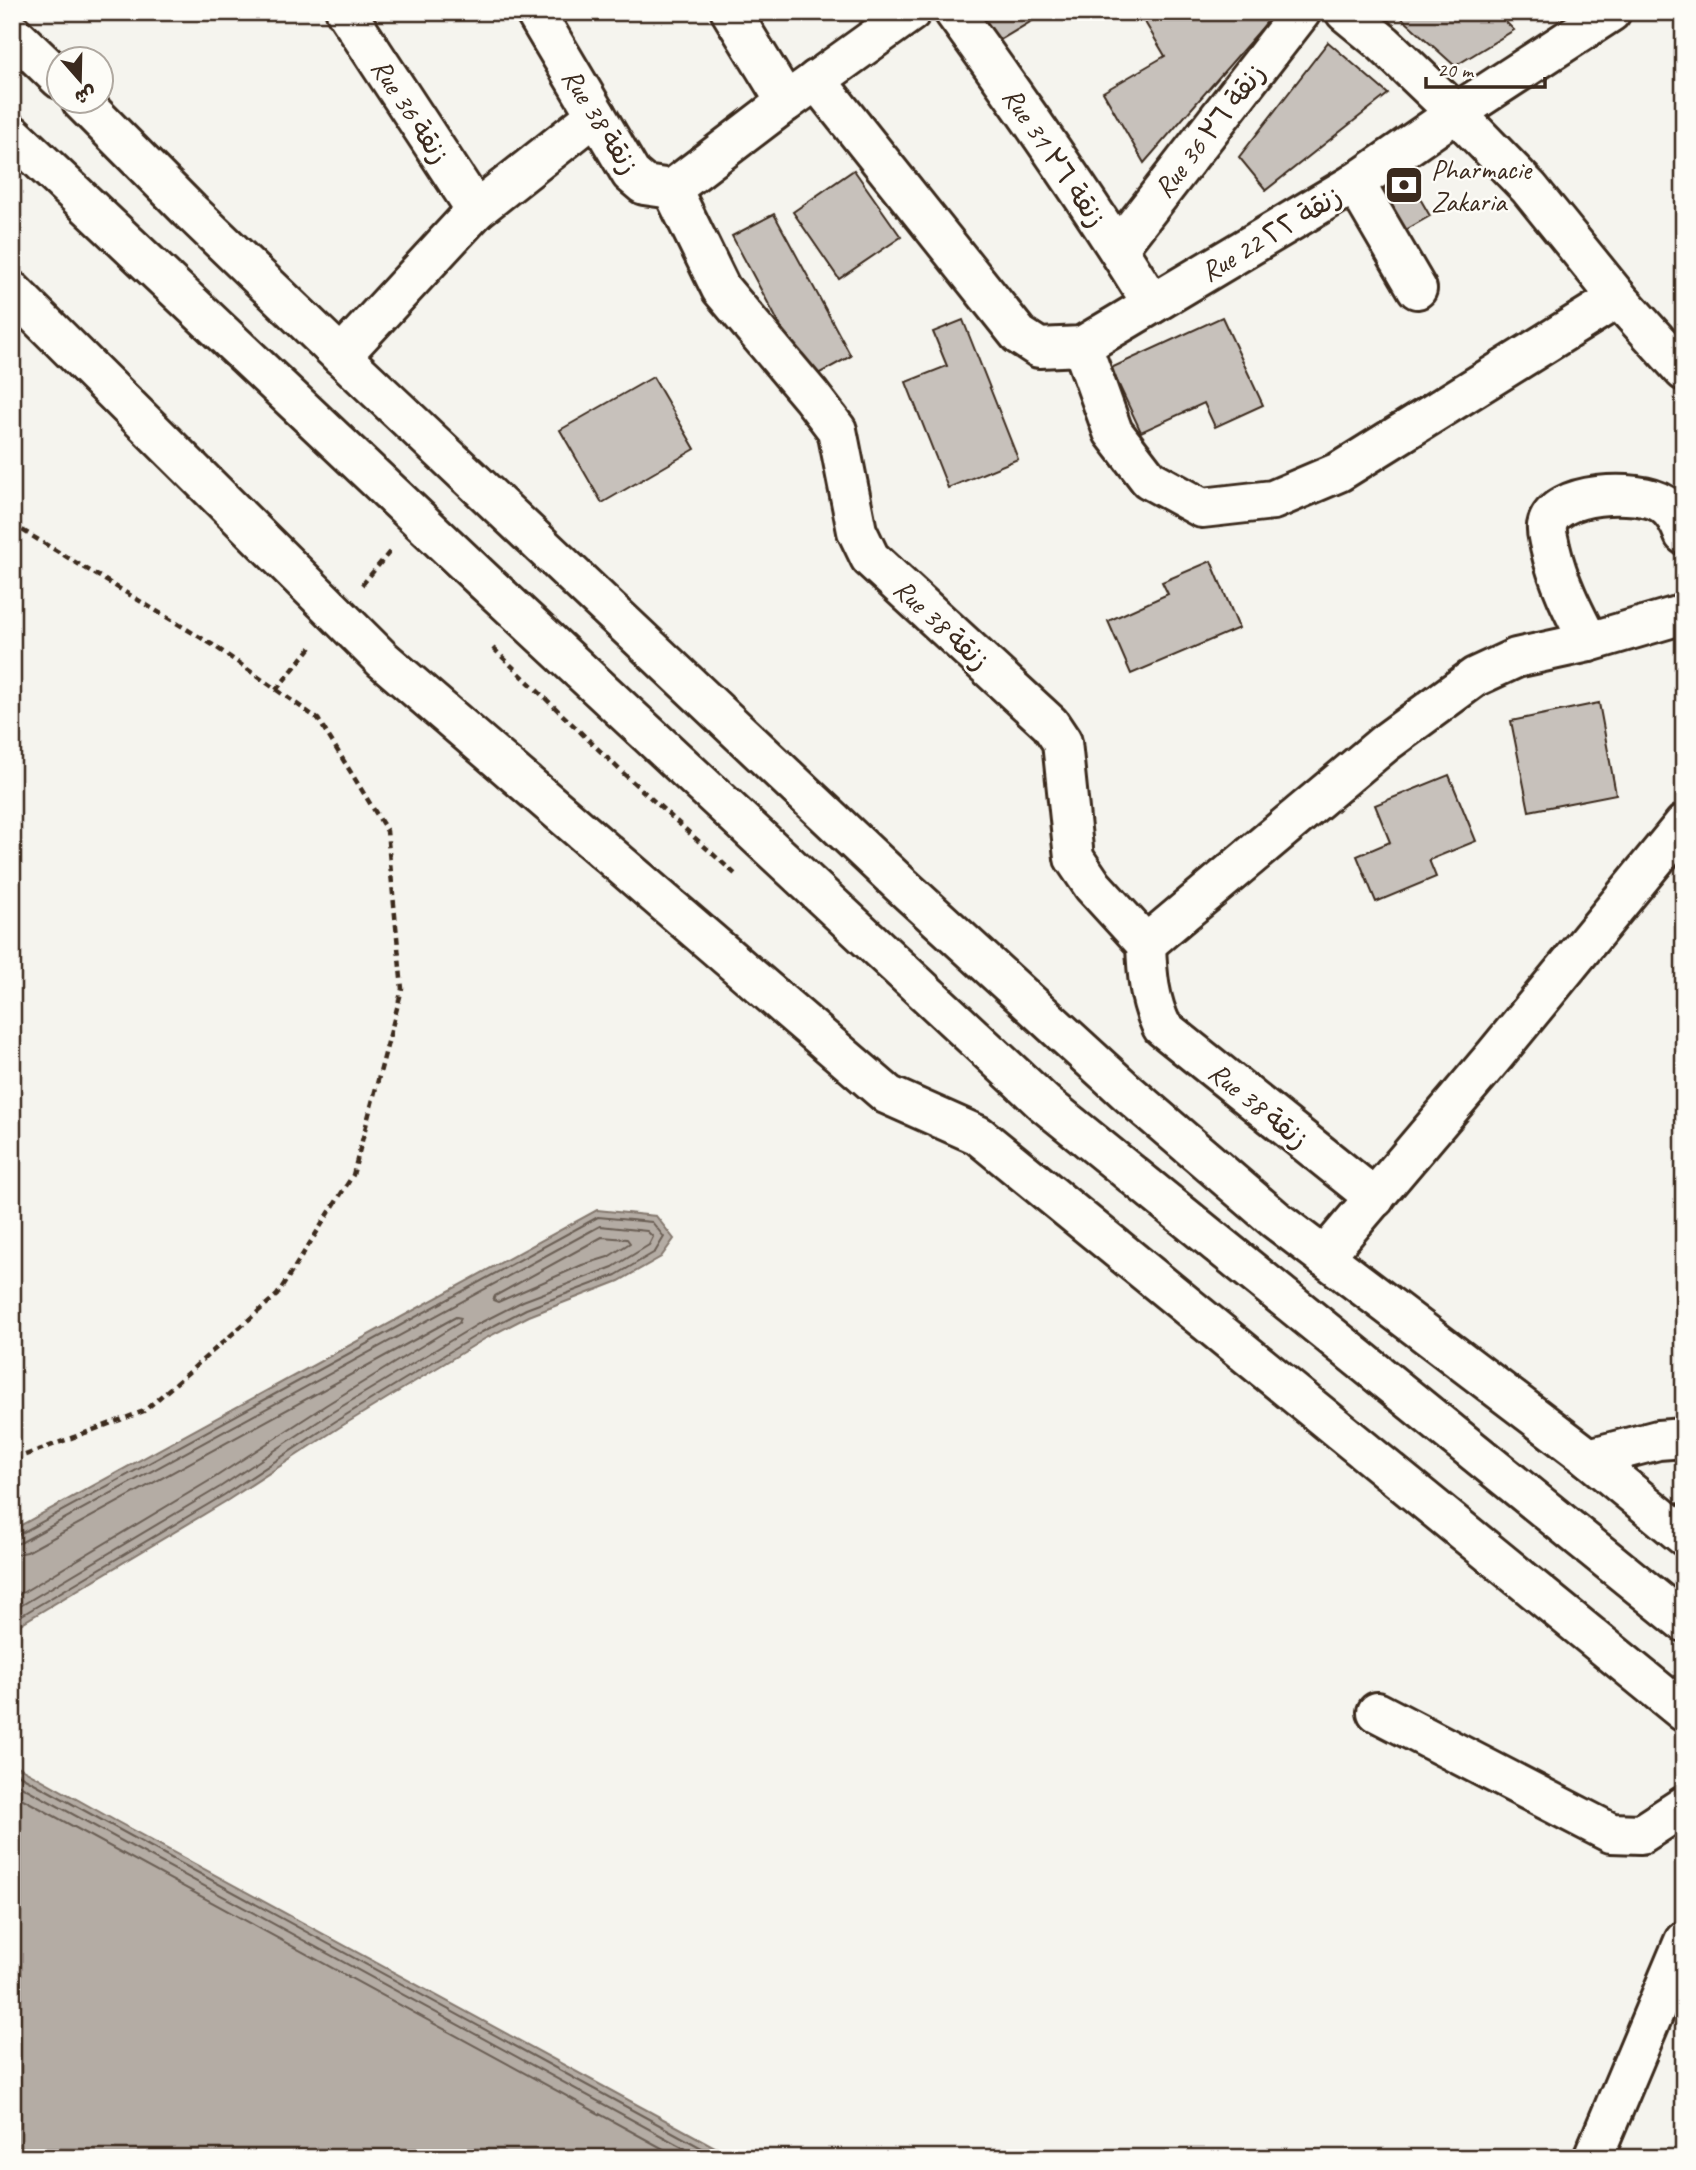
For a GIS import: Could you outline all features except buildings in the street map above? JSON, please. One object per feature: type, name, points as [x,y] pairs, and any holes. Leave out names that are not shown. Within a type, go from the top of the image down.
[{"type":"street","name":"Rue 36 زنقة","points":[[346,12],[476,210]]},
{"type":"street","name":"Rue 38 زنقة","points":[[535,12],[631,174],[638,181],[652,187],[672,189],[721,289],[811,396],[836,430],[857,531],[870,558],[1051,724],[1062,742],[1074,858],[1093,886],[1146,944],[1147,981],[1162,1027],[1375,1198]]},
{"type":"street","points":[[731,12],[1019,335],[1039,348],[1082,346],[1113,432],[1149,479],[1202,508],[1273,500],[1339,472],[1618,298]]},
{"type":"street","points":[[672,189],[911,12]]},
{"type":"street","name":"Rue 31 زنقة ٣٦","points":[[954,12],[1118,248],[1152,304]]},
{"type":"street","name":"Rue 36 زنقة ٣٦","points":[[1118,248],[1301,12]]},
{"type":"street","points":[[1345,12],[1384,44],[1529,188],[1618,298],[1684,371]]},
{"type":"street","name":"Rue 22 زنقة ٢٢","points":[[1082,346],[1355,183],[1456,113],[1611,12]]},
{"type":"street","points":[[12,33],[46,66]]},
{"type":"street","points":[[341,356],[476,210],[596,115]]},
{"type":"street","points":[[96,116],[341,356],[901,885],[1128,1093],[1276,1220],[1589,1458],[1684,1536]]},
{"type":"street","points":[[12,134],[466,564],[1044,1103],[1684,1622]]},
{"type":"street","points":[[1355,183],[1417,289]]},
{"type":"street","points":[[12,291],[382,659],[888,1095],[978,1135],[1684,1713]]},
{"type":"street","points":[[1589,642],[1558,579],[1546,530],[1548,519],[1563,506],[1586,499],[1629,494],[1665,505],[1684,535]]},
{"type":"street","points":[[1146,944],[1385,743],[1475,677],[1516,658],[1589,642],[1684,614]]},
{"type":"street","points":[[1324,1257],[1680,837]]},
{"type":"street","points":[[1589,1458],[1658,1440],[1684,1438]]},
{"type":"street","points":[[1377,1712],[1611,1833],[1641,1834],[1684,1806]]},
{"type":"street","points":[[1593,2158],[1684,1941]]},
{"type":"path","points":[[12,524],[213,645],[318,719],[387,831],[402,989],[353,1175],[277,1295],[144,1410],[12,1460]]},
{"type":"water","points":[[597,1210],[656,1216],[674,1239],[661,1257],[619,1281],[529,1316],[486,1338],[340,1427],[228,1500],[12,1629],[12,1530]]},
{"type":"water","points":[[12,1763],[114,1820],[735,2158],[12,2158]]},
{"type":"place","name":"Pharmacie Zakaria","points":[[1404,185]]}]
